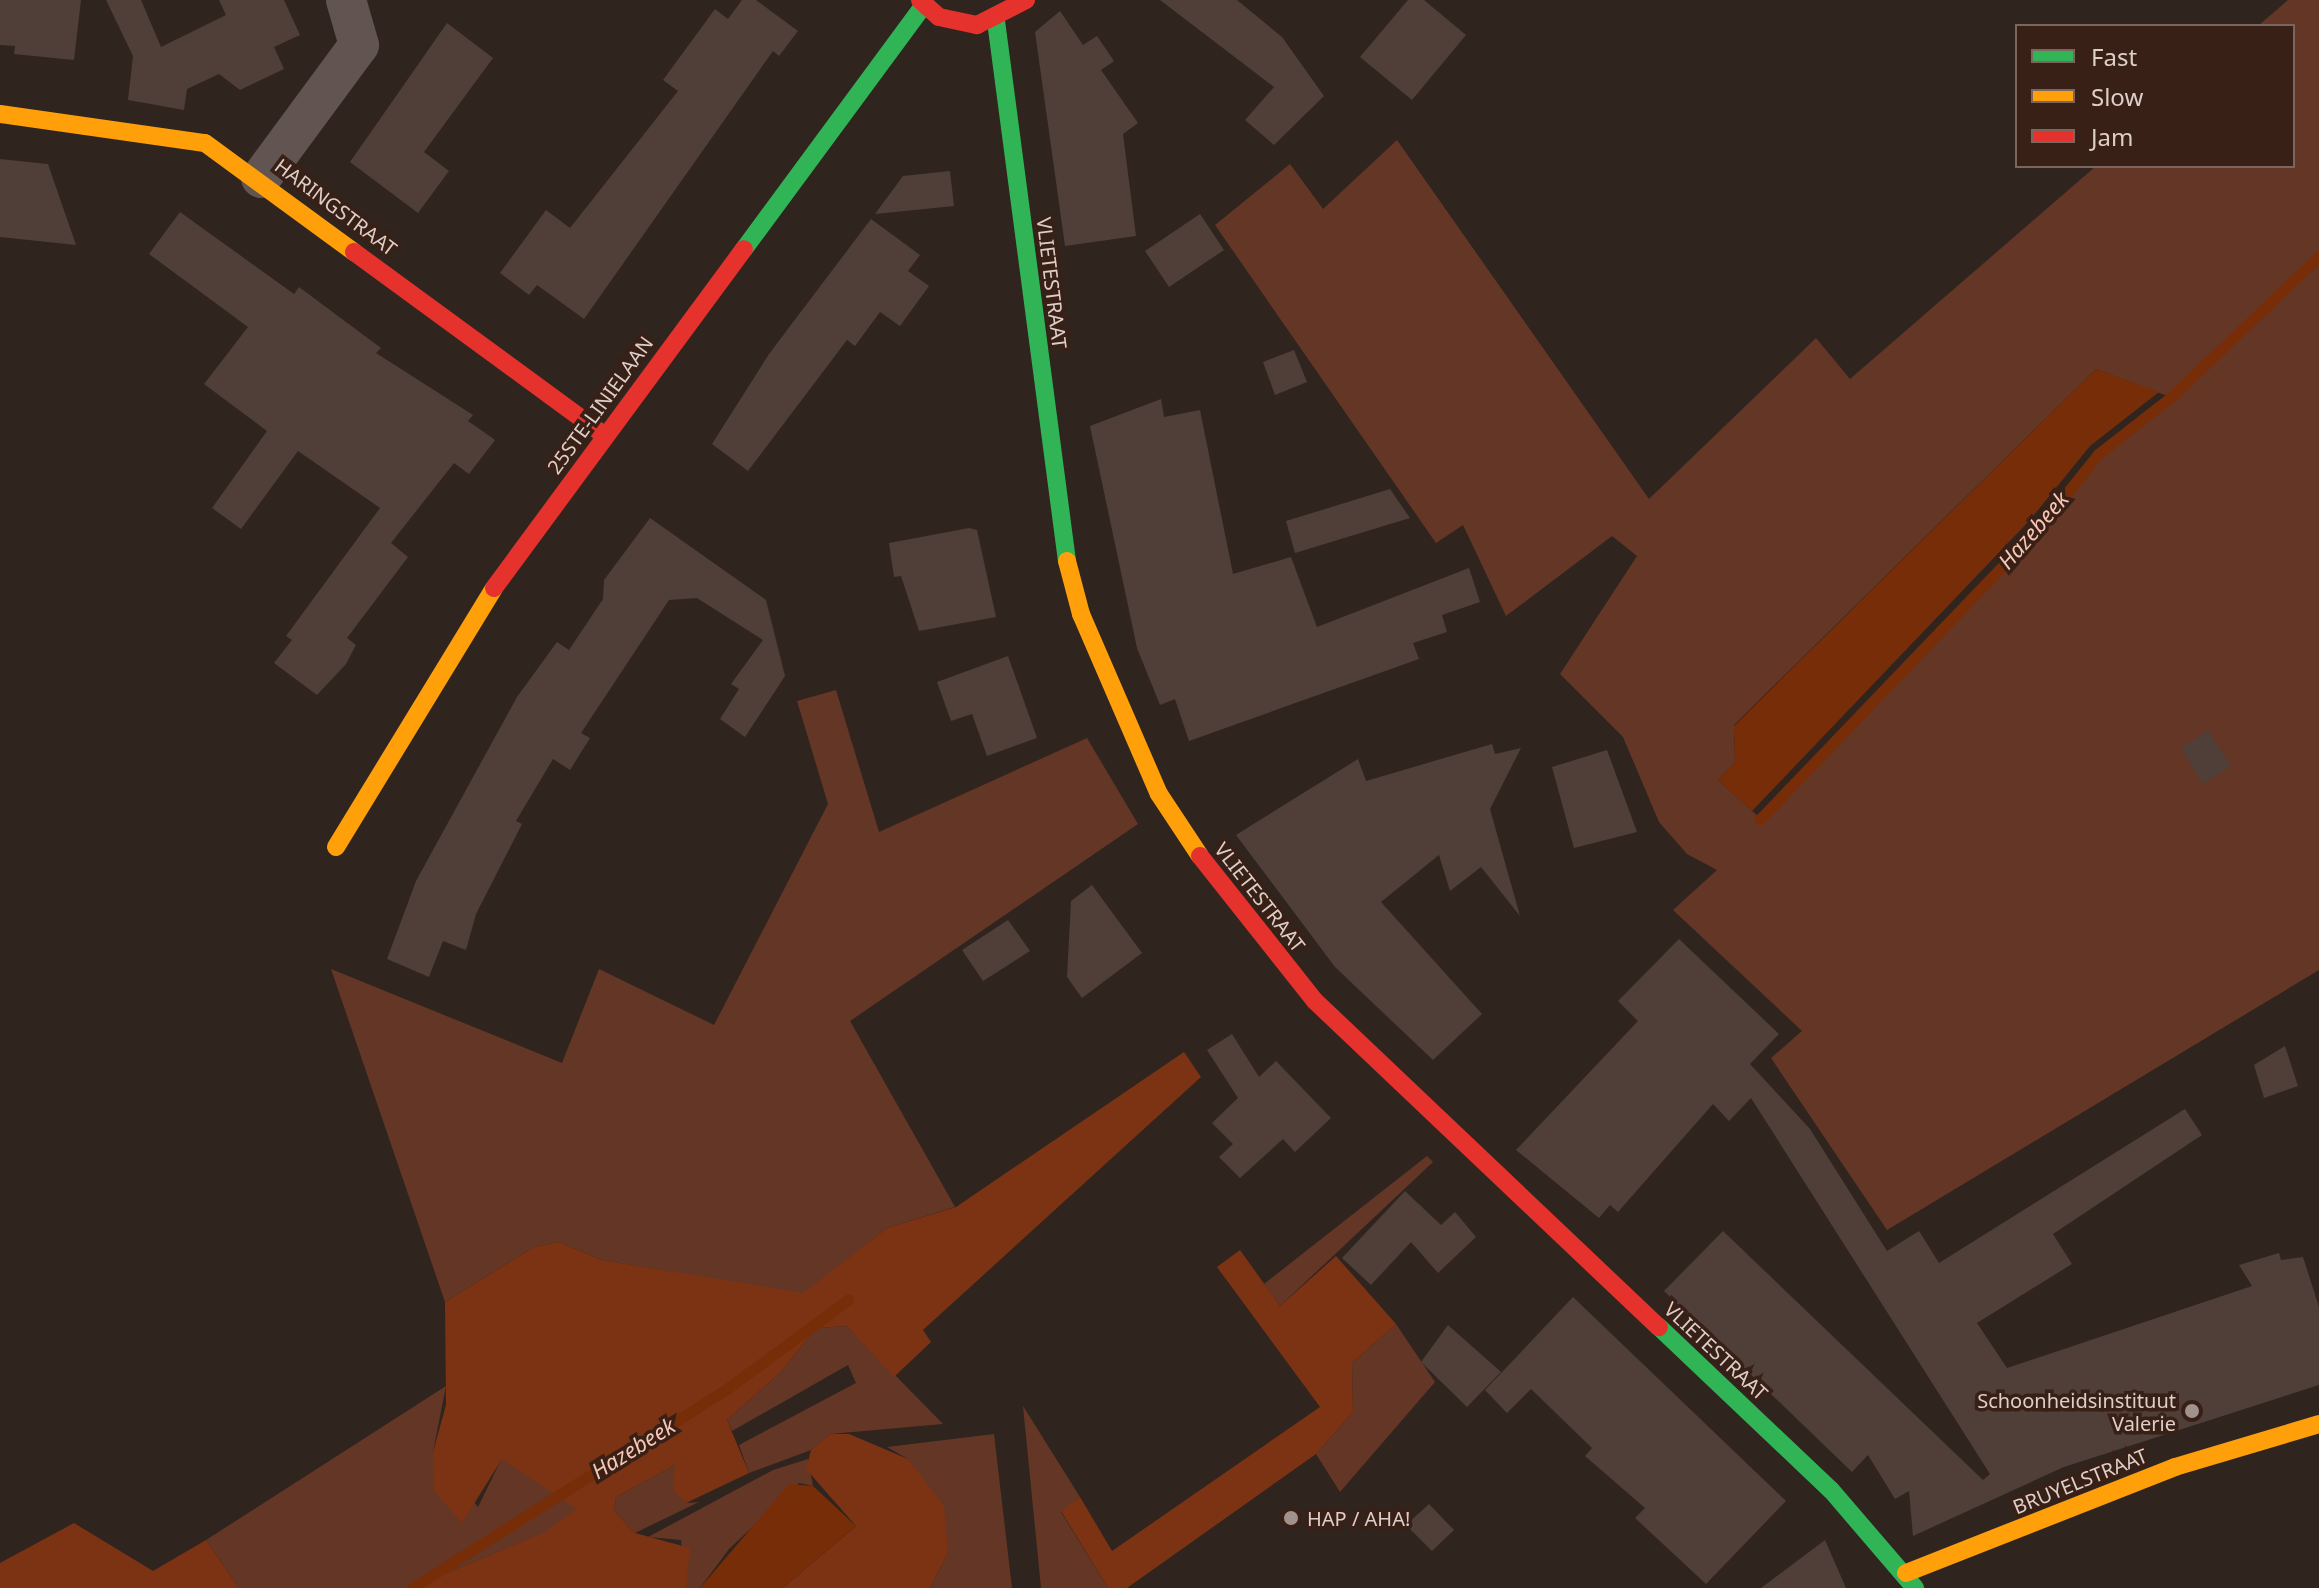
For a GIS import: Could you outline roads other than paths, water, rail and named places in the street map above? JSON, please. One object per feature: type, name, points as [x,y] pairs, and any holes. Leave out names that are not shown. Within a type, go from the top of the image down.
[{"type":"street","points":[[261,178],[359,45],[346,0]]},
{"type":"street","points":[[922,2],[957,24],[996,21],[1026,0]]},
{"type":"street","name":"25STE-LINIELAAN","points":[[336,847],[481,606],[922,2]]},
{"type":"street","name":"VLIETESTRAAT","points":[[996,21],[1062,541],[1081,614],[1159,794],[1223,890],[1315,1001],[1831,1490],[1911,1581]]},
{"type":"street","name":"HARINGSTRAAT","points":[[0,114],[205,143],[261,178],[605,436]]},
{"type":"street","name":"BRUYELSTRAAT","points":[[1911,1581],[2175,1467],[2319,1424]]},
{"type":"waterway","name":"Hazebeek","points":[[1760,819],[2038,529],[2098,454],[2171,397],[2319,256]]},
{"type":"waterway","name":"Hazebeek","points":[[412,1588],[728,1388],[848,1300]]},
{"type":"place","name":"Schoonheidsinstituut Valerie","points":[[2192,1411]]},
{"type":"place","name":"HAP / AHA!","points":[[1291,1518]]}]
